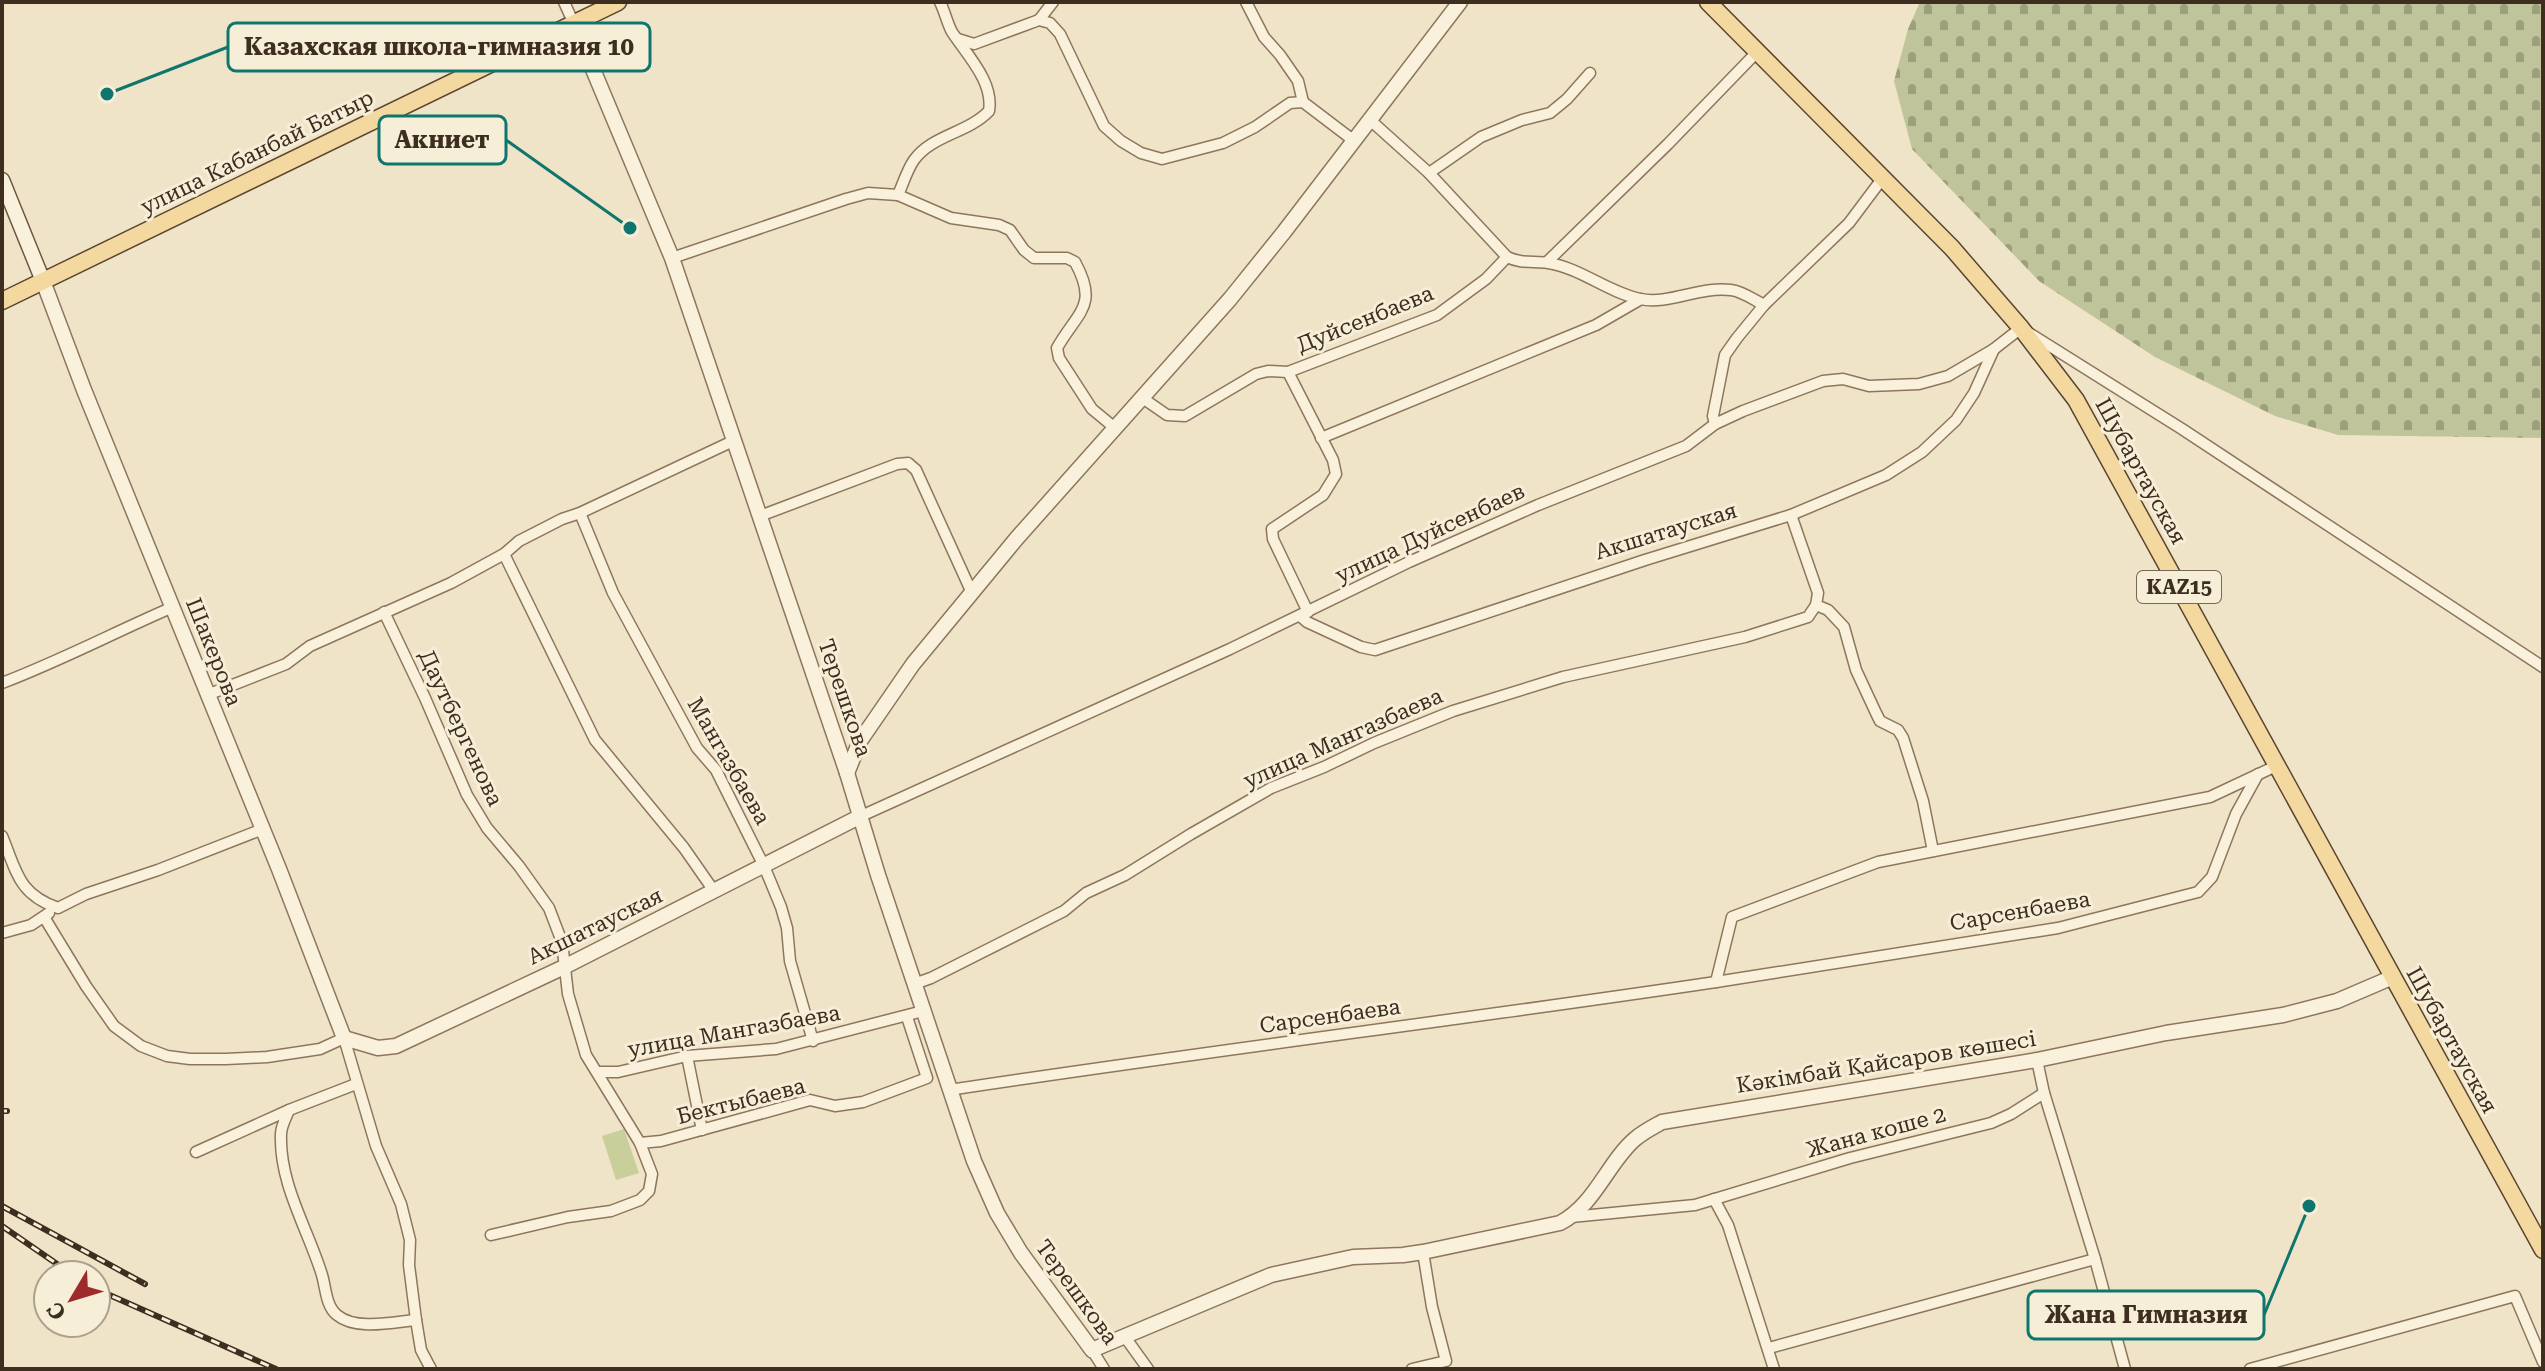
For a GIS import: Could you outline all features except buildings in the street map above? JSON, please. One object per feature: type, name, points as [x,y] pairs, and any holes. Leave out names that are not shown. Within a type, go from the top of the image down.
[{"type":"main road","name":"улица Кабанбай Батыр","points":[[2,301],[618,2]]},
{"type":"main road","name":"Шубартауская","points":[[1708,2],[1952,248],[2021,328],[2076,400],[2543,1250]]},
{"type":"street","points":[[564,2],[574,24]]},
{"type":"street","points":[[898,195],[913,161],[927,147],[970,127],[989,111],[991,99],[986,85],[950,28],[940,2]]},
{"type":"street","points":[[958,39],[974,44],[1039,20],[1053,2]]},
{"type":"street","points":[[1246,2],[1264,37],[1298,81],[1303,102],[1353,140]]},
{"type":"street","points":[[847,773],[860,741],[887,700],[972,593],[1230,299],[1460,2]]},
{"type":"street","points":[[1039,20],[1050,23],[1060,34],[1104,126],[1141,153],[1162,159],[1223,143],[1255,127],[1290,103],[1303,102]]},
{"type":"street","name":"Терешкова","points":[[574,24],[672,258],[847,773],[974,1161],[997,1213],[1021,1253],[1104,1369]]},
{"type":"street","points":[[1547,262],[1757,52]]},
{"type":"street","points":[[1429,173],[1481,137],[1522,120],[1550,113],[1590,73]]},
{"type":"street","points":[[1369,119],[1429,173],[1507,257],[1520,263],[1547,262],[1568,268],[1618,292],[1641,299],[1668,299],[1698,291],[1733,290],[1764,305]]},
{"type":"street","points":[[1715,424],[1713,416],[1725,355],[1764,305],[1849,223],[1882,179]]},
{"type":"street","name":"Шакерова","points":[[2,180],[344,1038]]},
{"type":"street","points":[[672,258],[868,193],[898,195],[951,218],[999,225],[1010,230],[1034,258],[1067,258],[1075,262],[1087,291],[1086,304],[1057,348],[1059,358],[1092,409],[1115,428]]},
{"type":"street","name":"Дуйсенбаева","points":[[1141,397],[1167,415],[1185,416],[1256,374],[1288,372],[1437,315],[1486,279],[1507,257]]},
{"type":"street","points":[[1321,438],[1596,325],[1641,299]]},
{"type":"street","points":[[2021,328],[2182,429],[2543,667]]},
{"type":"street","name":"улица Дуйсенбаев","points":[[859,817],[1304,614],[1409,562],[1524,511],[1686,446],[1715,424],[1743,411],[1823,381],[1843,379],[1869,386],[1919,384],[1948,376],[1994,349],[2021,328]]},
{"type":"street","name":"Акшатауская","points":[[1304,614],[1307,622],[1320,629],[1375,650],[1791,515],[1886,475],[1922,452],[1956,420],[1974,393],[1994,349]]},
{"type":"street","points":[[1288,372],[1333,460],[1336,474],[1323,495],[1272,529],[1273,539],[1304,614]]},
{"type":"street","points":[[207,695],[286,664],[310,646],[451,583],[504,554],[519,541],[562,519],[733,441]]},
{"type":"street","points":[[760,516],[897,464],[908,463],[916,470],[972,593]]},
{"type":"street","name":"Мангазбаева","points":[[580,513],[620,606],[697,748],[716,770],[764,866],[787,928],[790,961],[813,1041]]},
{"type":"street","points":[[1791,515],[1818,593],[1816,605],[1828,610],[1844,627],[1856,670],[1880,721],[1898,730],[1903,738],[1923,801],[1933,851]]},
{"type":"street","points":[[504,554],[595,740],[684,848],[714,891]]},
{"type":"street","name":"улица Мангазбаева","points":[[914,984],[1064,911],[1086,893],[1125,875],[1271,788],[1374,743],[1453,711],[1563,677],[1745,637],[1808,617],[1816,605]]},
{"type":"street","points":[[2,683],[53,663],[173,607]]},
{"type":"street","name":"Даутбергенова","points":[[384,612],[467,795],[487,828],[549,908],[562,942],[568,994],[586,1055],[640,1143],[652,1174],[649,1191],[640,1200],[611,1211],[568,1217],[491,1235]]},
{"type":"street","points":[[1716,982],[1732,917],[1878,862],[2210,797],[2278,765]]},
{"type":"street","name":"Сарсенбаева","points":[[949,1090],[1563,1005],[2058,928],[2198,892],[2212,877],[2236,814],[2258,774]]},
{"type":"street","name":"Акшатауская","points":[[344,1038],[378,1048],[396,1046],[564,967],[859,817]]},
{"type":"street","points":[[2,933],[31,925],[86,894],[263,829]]},
{"type":"street","points":[[2,836],[23,885],[39,901],[58,908]]},
{"type":"street","points":[[44,917],[114,1026],[141,1046],[167,1056],[226,1059],[320,1049],[344,1038],[376,1146],[401,1204],[410,1240],[409,1265],[421,1350],[431,1369]]},
{"type":"street","name":"Кәкімбай Қайсаров көшесі","points":[[1571,1217],[1633,1140],[1662,1122],[2037,1060],[2166,1033],[2283,1015],[2337,1001],[2393,977]]},
{"type":"street","name":"улица Мангазбаева","points":[[598,1072],[618,1072],[687,1056],[776,1049],[923,1011]]},
{"type":"street","name":"Бектыбаева","points":[[640,1143],[661,1141],[810,1100],[835,1106],[863,1102],[927,1078],[907,1017]]},
{"type":"street","points":[[687,1056],[702,1130]]},
{"type":"street","points":[[2037,1060],[2125,1369]]},
{"type":"street","points":[[196,1152],[356,1084]]},
{"type":"street","name":"Жана коше 2","points":[[1571,1217],[1695,1205],[1850,1158],[1991,1123],[2044,1093]]},
{"type":"street","points":[[289,1110],[281,1131],[283,1157],[292,1197],[322,1274],[329,1305],[344,1320],[361,1323],[416,1320]]},
{"type":"street","points":[[1714,1199],[1728,1225],[1774,1369]]},
{"type":"street","points":[[1092,1350],[1294,1268],[1353,1257],[1423,1252],[1560,1223],[1571,1217]]},
{"type":"street","points":[[1412,1369],[1446,1361],[1432,1307],[1423,1252]]},
{"type":"street","points":[[1769,1348],[2095,1259]]},
{"type":"street","points":[[2250,1369],[2515,1296],[2543,1362]]},
{"type":"street","points":[[1125,1337],[1148,1369]]},
{"type":"green space","points":[[1920,2],[2543,2],[2543,438],[2338,435],[2275,416],[2155,357],[2039,281],[1912,149],[1894,81],[1908,29]]},
{"type":"green space","points":[[624,1129],[639,1173],[616,1180],[602,1136]]},
{"type":"railway","points":[[2,1111],[7,1111]]},
{"type":"railway","points":[[2,1206],[145,1284]]},
{"type":"railway","points":[[2,1226],[50,1259]]},
{"type":"railway","points":[[112,1296],[276,1369]]},
{"type":"place","name":"Казахская школа-гимназия 10","points":[[107,94]]},
{"type":"place","name":"Акниет","points":[[630,228]]},
{"type":"place","name":"Жана Гимназия","points":[[2309,1206]]}]
